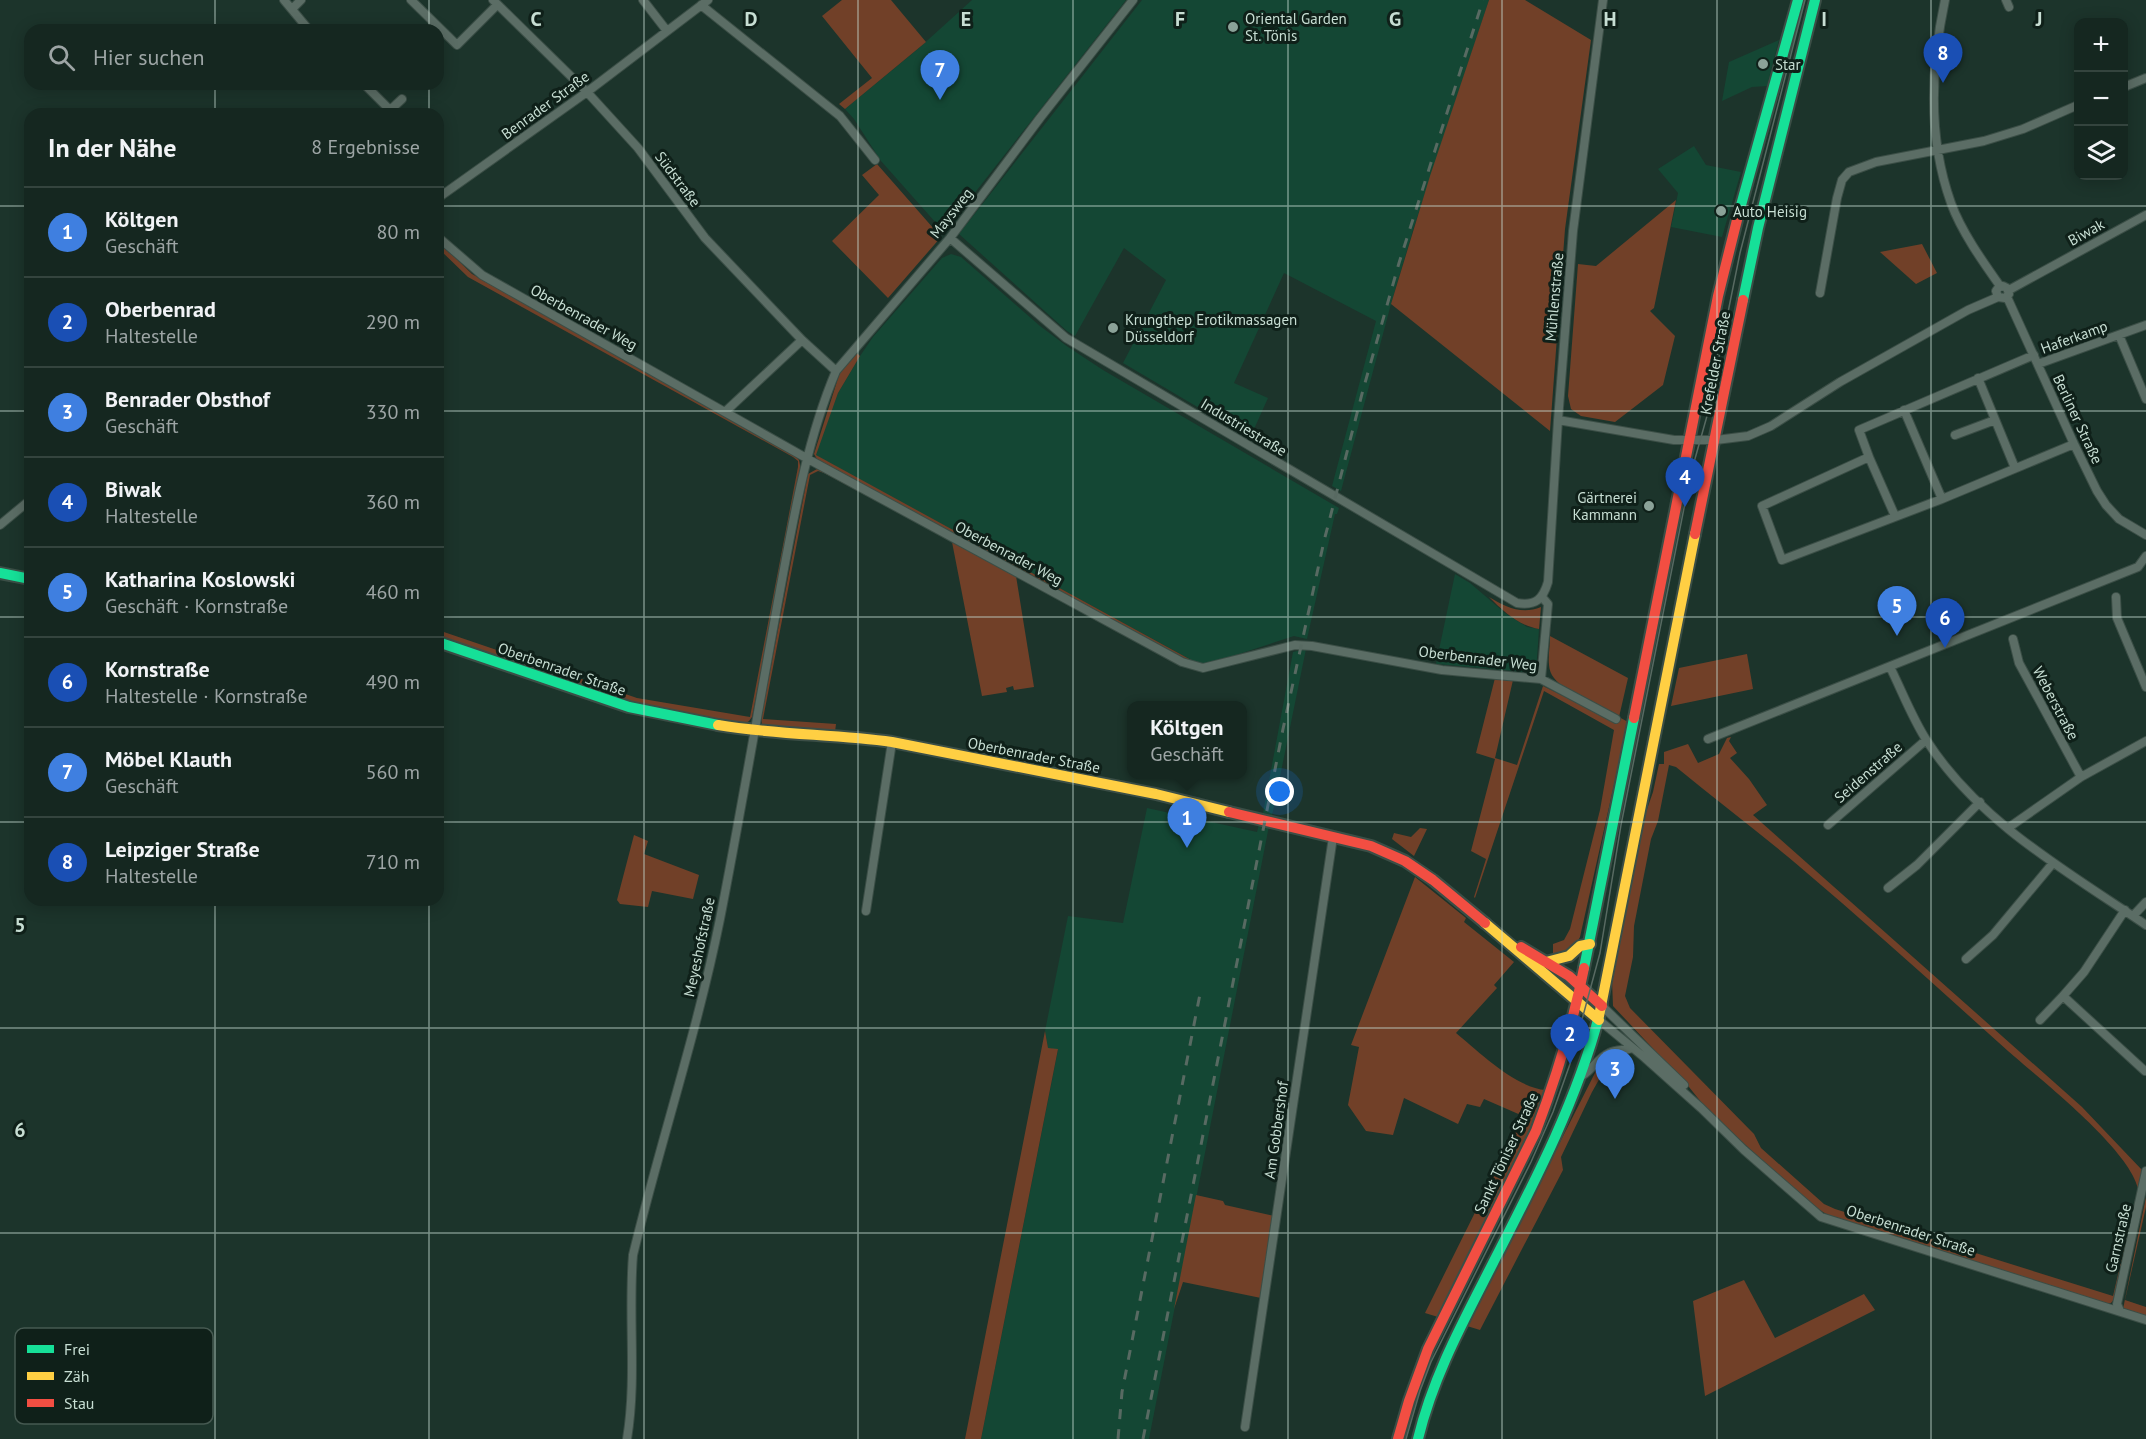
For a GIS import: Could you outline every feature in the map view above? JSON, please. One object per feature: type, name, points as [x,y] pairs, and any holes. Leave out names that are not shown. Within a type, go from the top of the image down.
[{"type":"main road","name":"Krefelder Straße","points":[[1633,725],[1729,248],[1776,87],[1798,0]]},
{"type":"main road","name":"Krefelder Straße","points":[[1602,1006],[1654,736],[1758,228],[1815,0]]},
{"type":"main road","points":[[0,573],[24,578]]},
{"type":"main road","name":"Oberbenrader Straße","points":[[444,644],[629,707],[662,715],[754,731],[858,737],[892,742],[1155,794],[1371,846],[1405,861],[1433,880],[1599,1020]]},
{"type":"main road","name":"Sankt Töniser Straße","points":[[1398,1439],[1408,1401],[1428,1350],[1536,1131],[1549,1097],[1582,986],[1633,725]]},
{"type":"main road","name":"Oberbenrader Straße","points":[[1497,932],[1569,976],[1602,1006]]},
{"type":"main road","points":[[1546,962],[1569,956],[1580,946],[1590,944]]},
{"type":"main road","points":[[1418,1439],[1429,1399],[1444,1360],[1553,1145],[1583,1074],[1602,1006]]},
{"type":"street","points":[[284,0],[293,8],[303,24]]},
{"type":"street","points":[[293,8],[301,0]]},
{"type":"street","name":"Südstraße","points":[[411,0],[436,24]]},
{"type":"street","points":[[643,0],[667,31]]},
{"type":"street","name":"Maysweg","points":[[809,455],[836,371],[950,238],[1133,0]]},
{"type":"street","name":"Mühlenstraße","points":[[1542,597],[1548,582],[1573,231],[1604,0]]},
{"type":"street","points":[[1558,420],[1674,440],[1716,440],[1748,436],[1772,426],[1840,382],[1968,310],[1998,297],[2004,299],[2008,293],[2005,286],[2000,286],[1951,204],[1937,150],[1935,73],[1938,31],[1945,0]]},
{"type":"street","name":"Südstraße","points":[[444,32],[457,45],[495,2],[587,92],[638,148],[705,238],[802,340],[836,371]]},
{"type":"street","name":"Benrader Straße","points":[[444,194],[587,92],[705,2],[840,116],[875,160]]},
{"type":"street","points":[[2128,85],[2146,78]]},
{"type":"street","points":[[369,90],[385,108]]},
{"type":"street","points":[[392,108],[402,99]]},
{"type":"street","points":[[1820,293],[1829,237],[1842,180],[1849,172],[1876,162],[1984,141],[2023,129],[2074,107]]},
{"type":"street","name":"Biwak","points":[[2008,293],[2146,215]]},
{"type":"street","name":"Industriestraße","points":[[950,238],[1066,338],[1517,603],[1528,604],[1542,597]]},
{"type":"street","name":"Oberbenrader Weg","points":[[444,242],[482,275],[1196,668],[1300,645],[1321,647],[1442,670],[1541,680],[1616,719]]},
{"type":"street","points":[[1998,297],[1996,291],[2000,286]]},
{"type":"street","name":"Berliner Straße","points":[[2008,293],[2074,444],[2106,505],[2119,519],[2146,535]]},
{"type":"street","name":"Haferkamp","points":[[2038,364],[2146,325]]},
{"type":"street","name":"Haferkamp","points":[[2119,335],[2146,399]]},
{"type":"street","points":[[728,410],[802,340]]},
{"type":"street","points":[[1895,516],[1858,430],[2034,355]]},
{"type":"street","points":[[1978,378],[2015,468]]},
{"type":"street","points":[[1904,410],[1942,498]]},
{"type":"street","points":[[1955,435],[1995,420]]},
{"type":"street","points":[[1869,457],[1762,506],[1782,560],[2074,444]]},
{"type":"street","name":"Meyeshofstraße","points":[[627,1439],[632,1401],[630,1289],[633,1255],[705,990],[787,556],[809,455]]},
{"type":"street","points":[[0,525],[24,505]]},
{"type":"street","points":[[1708,739],[2138,567],[2146,556]]},
{"type":"street","points":[[1541,680],[1548,604],[1542,597]]},
{"type":"street","points":[[2116,597],[2117,618],[2146,687]]},
{"type":"street","name":"Weberstraße","points":[[2013,639],[2019,663],[2081,777]]},
{"type":"street","points":[[1890,667],[1926,740],[1956,780],[2008,828],[2053,863],[2146,925]]},
{"type":"street","name":"Seidenstraße","points":[[1828,825],[1926,740]]},
{"type":"street","points":[[2008,828],[2081,777],[2146,741]]},
{"type":"street","points":[[866,911],[892,742]]},
{"type":"street","points":[[1888,888],[1917,865],[1980,802]]},
{"type":"street","name":"Am Gobbershof","points":[[1245,1427],[1334,837]]},
{"type":"street","points":[[1966,959],[1994,935],[2053,863]]},
{"type":"street","points":[[2133,916],[2146,902]]},
{"type":"street","points":[[2040,1020],[2084,972],[2125,910]]},
{"type":"street","points":[[2063,996],[2145,1071]]},
{"type":"street","name":"Oberbenrader Straße","points":[[1602,1006],[1684,1086],[1701,1108]]},
{"type":"street","name":"Oberbenrader Straße","points":[[1599,1020],[1701,1108],[1744,1150],[1821,1217],[2146,1320]]},
{"type":"street","points":[[1583,1074],[1592,1069],[1606,1054],[1614,1050],[1632,1048]]},
{"type":"street","name":"Garnstraße","points":[[2120,1311],[2117,1304],[2146,1171]]},
{"type":"shaded area","points":[[842,0],[891,0],[926,42],[845,109],[839,104],[872,78],[822,16]]},
{"type":"shaded area","points":[[972,0],[1126,0],[944,232],[881,161],[845,109],[919,48]]},
{"type":"shaded area","points":[[1142,0],[1489,0],[1414,227],[1341,491],[1332,486],[1376,321],[1284,273],[1234,383],[1268,398],[1250,438],[1123,363],[1166,280],[1124,248],[1075,336],[959,234]]},
{"type":"shaded area","points":[[1489,0],[1525,0],[1591,40],[1565,229],[1550,431],[1391,304],[1430,176]]},
{"type":"shaded area","points":[[1779,40],[1767,86],[1752,87],[1722,101],[1729,62]]},
{"type":"shaded area","points":[[1694,146],[1706,165],[1741,172],[1722,237],[1671,227],[1678,193],[1658,169]]},
{"type":"shaded area","points":[[877,164],[941,237],[888,298],[832,241],[879,195],[862,175]]},
{"type":"shaded area","points":[[1676,200],[1654,308],[1650,311],[1675,336],[1663,385],[1615,422],[1581,416],[1571,409],[1568,396],[1578,264],[1596,266]]},
{"type":"shaded area","points":[[1922,244],[1937,273],[1916,284],[1880,252]]},
{"type":"shaded area","points":[[444,247],[472,274],[794,454],[799,460],[801,470],[752,717],[743,725],[634,704],[444,640],[444,632],[637,698],[750,717],[798,467],[798,461],[793,457],[468,277],[444,254]]},
{"type":"shaded area","points":[[951,254],[961,257],[1040,326],[1103,370],[1339,508],[1335,514],[1307,639],[1294,636],[1202,666],[815,455],[838,393],[860,356],[873,337],[942,258]]},
{"type":"shaded area","points":[[857,353],[860,356],[838,393],[816,455],[1202,666],[1179,658],[818,461],[814,454],[840,372]]},
{"type":"shaded area","points":[[817,469],[826,471],[906,514],[910,519],[824,473],[818,471],[810,475],[763,719],[836,724],[835,732],[771,729],[762,724],[761,718],[808,474]]},
{"type":"shaded area","points":[[952,542],[1016,576],[1034,687],[1014,690],[1013,686],[1006,688],[1007,692],[982,696]]},
{"type":"shaded area","points":[[1455,574],[1470,583],[1505,613],[1527,627],[1539,629],[1536,673],[1436,664]]},
{"type":"shaded area","points":[[1489,597],[1514,609],[1527,610],[1541,607],[1539,629],[1518,621]]},
{"type":"shaded area","points":[[1550,636],[1628,678],[1619,717],[1628,722],[1580,937],[1570,950],[1553,956],[1553,944],[1564,940],[1570,929],[1600,810],[1614,730],[1544,691],[1475,898],[1486,859],[1471,851],[1495,759],[1476,753],[1495,678],[1513,680],[1495,758],[1517,765],[1543,686],[1616,722],[1592,701],[1565,688],[1554,678],[1549,665]]},
{"type":"shaded area","points":[[1306,649],[1272,815],[1263,813],[1293,652]]},
{"type":"shaded area","points":[[1747,654],[1753,689],[1671,706],[1679,668]]},
{"type":"shaded area","points":[[1731,737],[1729,741],[1737,753],[1730,758],[1749,779],[1767,805],[1753,815],[2082,1107],[2142,1170],[2115,1298],[2111,1303],[2104,1304],[1828,1215],[1813,1206],[1709,1112],[1689,1087],[1613,1006],[1612,980],[1644,818],[1659,764],[1664,764],[1664,752],[1688,744],[1698,763],[1719,754],[1727,738]],"holes":[[[1669,765],[1676,767],[1853,912],[2082,1115],[2118,1154],[2131,1172],[2138,1188],[2113,1296],[1824,1204],[1761,1148],[1754,1134],[1630,1008],[1625,996],[1633,957],[1634,926],[1651,839],[1658,821]]]},
{"type":"shaded area","points":[[1147,808],[1257,832],[1259,824],[1269,826],[1149,1439],[981,1439],[1058,1050],[1048,1048],[1045,1031],[1068,916],[1123,923]]},
{"type":"shaded area","points":[[1420,828],[1427,829],[1414,856],[1392,839],[1394,833],[1411,837]]},
{"type":"shaded area","points":[[634,835],[648,841],[644,854],[699,875],[693,899],[652,891],[648,907],[620,904],[617,900]]},
{"type":"shaded area","points":[[1415,877],[1466,918],[1464,922],[1514,962],[1494,985],[1497,988],[1456,1033],[1510,1076],[1534,1088],[1546,1090],[1530,1131],[1438,1317],[1425,1313],[1523,1116],[1484,1099],[1480,1107],[1467,1104],[1458,1124],[1404,1098],[1393,1135],[1366,1131],[1348,1105],[1359,1047],[1351,1045]]},
{"type":"shaded area","points":[[1045,1031],[1048,1048],[1058,1049],[981,1439],[965,1439]]},
{"type":"shaded area","points":[[1615,1053],[1615,1060],[1605,1069],[1592,1092],[1561,1157],[1563,1170],[1480,1330],[1467,1326],[1599,1065]]},
{"type":"shaded area","points":[[1196,1195],[1223,1201],[1225,1205],[1274,1216],[1261,1298],[1183,1282],[1174,1309]]},
{"type":"shaded area","points":[[2146,1197],[2146,1207],[2125,1300],[2146,1307],[2146,1316],[2123,1309]]},
{"type":"shaded area","points":[[1744,1280],[1775,1338],[1864,1294],[1875,1310],[1705,1396],[1693,1301]]},
{"type":"tram line","points":[[1406,1439],[1431,1362],[1531,1162],[1553,1112],[1570,1064],[1600,953],[1621,825],[1691,473],[1707,416],[1740,253],[1805,0]]},
{"type":"railway","points":[[1143,1439],[1283,729],[1324,541],[1399,263],[1483,0]]},
{"type":"railway","points":[[1118,1439],[1122,1392],[1200,994]]},
{"type":"traffic: fast","points":[[1738,216],[1798,0]]},
{"type":"traffic: fast","points":[[1743,300],[1758,228],[1815,0]]},
{"type":"traffic: fast","points":[[0,573],[24,578]]},
{"type":"traffic: fast","points":[[444,644],[629,707],[718,725]]},
{"type":"traffic: fast","points":[[1584,968],[1634,718]]},
{"type":"traffic: fast","points":[[1418,1439],[1432,1393],[1450,1349],[1553,1142],[1579,1080],[1599,1016]]},
{"type":"traffic: slow","points":[[1599,1016],[1695,534]]},
{"type":"traffic: slow","points":[[718,725],[892,742],[1156,794],[1229,812]]},
{"type":"traffic: slow","points":[[1485,923],[1599,1020]]},
{"type":"traffic: slow","points":[[1546,962],[1569,956],[1580,946],[1590,944]]},
{"type":"traffic: jam","points":[[1634,718],[1718,296],[1738,216]]},
{"type":"traffic: jam","points":[[1695,534],[1743,300]]},
{"type":"traffic: jam","points":[[1229,812],[1371,846],[1405,861],[1433,880],[1485,923]]},
{"type":"traffic: jam","points":[[1521,947],[1569,976],[1602,1006]]},
{"type":"traffic: jam","points":[[1398,1439],[1428,1349],[1536,1131],[1563,1051],[1584,968]]},
{"type":"place","name":"Oriental Garden St. Tönis","points":[[1233,27]]},
{"type":"place","name":"Star","points":[[1763,64]]},
{"type":"place","name":"Leipziger Straße","points":[[1943,83]]},
{"type":"place","name":"Möbel Klauth","points":[[940,100]]},
{"type":"place","name":"Auto Heisig","points":[[1721,211]]},
{"type":"place","name":"Krungthep Erotikmassagen Düsseldorf","points":[[1113,328]]},
{"type":"place","name":"Gärtnerei Kammann","points":[[1649,506]]},
{"type":"place","name":"Biwak","points":[[1685,507]]},
{"type":"place","name":"Katharina Koslowski","points":[[1897,636]]},
{"type":"place","name":"Kornstraße","points":[[1945,648]]},
{"type":"place","name":"Költgen","points":[[1187,848]]},
{"type":"place","name":"Oberbenrad","points":[[1570,1064]]},
{"type":"place","name":"Benrader Obsthof","points":[[1615,1099]]}]
